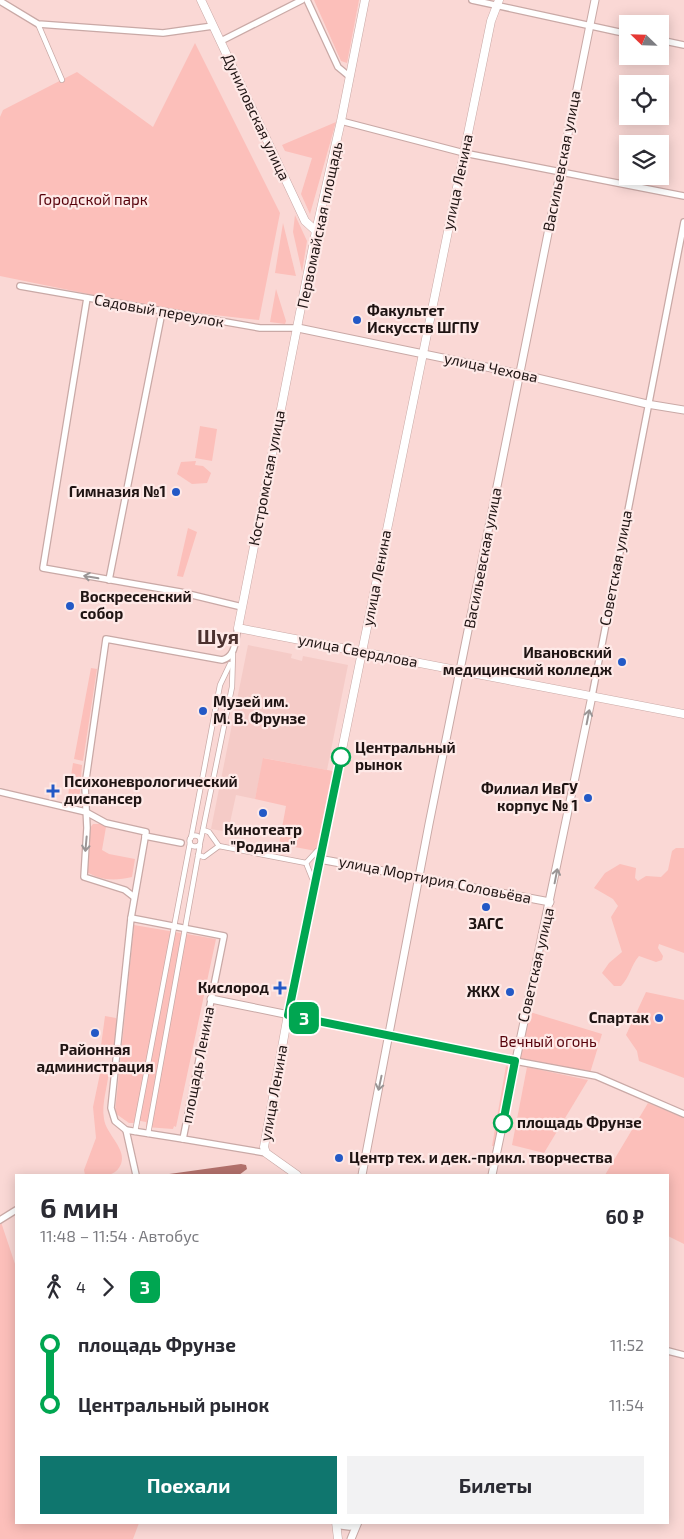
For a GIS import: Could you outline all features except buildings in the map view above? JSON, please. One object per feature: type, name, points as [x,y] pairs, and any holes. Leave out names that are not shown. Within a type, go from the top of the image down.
[{"type":"main road","name":"Дуниловская улица","points":[[201,0],[305,221],[316,231]]},
{"type":"main road","name":"Первомайская площадь","points":[[298,328],[316,231],[342,121],[365,0]]},
{"type":"main road","name":"улица Ленина","points":[[266,1153],[264,1147],[318,855],[362,651],[464,153],[498,3]]},
{"type":"main road","name":"Костромская улица","points":[[238,628],[298,328]]},
{"type":"main road","name":"улица Свердлова","points":[[238,628],[684,714]]},
{"type":"main road","points":[[266,1153],[296,1174]]},
{"type":"main road","points":[[337,1524],[338,1539]]},
{"type":"street","points":[[221,42],[302,0]]},
{"type":"street","points":[[307,0],[338,67],[350,77]]},
{"type":"street","points":[[472,0],[498,3],[589,27],[619,32]]},
{"type":"street","name":"Васильевская улица","points":[[362,1174],[390,1035],[418,878],[594,0]]},
{"type":"street","points":[[0,1],[38,24],[163,33],[213,26]]},
{"type":"street","points":[[38,24],[62,80]]},
{"type":"street","points":[[669,42],[684,45]]},
{"type":"street","points":[[342,121],[464,153],[684,196]]},
{"type":"street","name":"Советская улица","points":[[515,1061],[592,696],[647,404],[684,222]]},
{"type":"street","name":"Садовый переулок","points":[[20,286],[260,328],[298,328]]},
{"type":"street","points":[[87,298],[43,568],[180,592],[242,606]]},
{"type":"street","points":[[110,580],[162,312]]},
{"type":"street","name":"улица Чехова","points":[[298,328],[520,374],[647,404],[684,410]]},
{"type":"street","points":[[148,1134],[184,928],[232,687],[231,662],[238,628]]},
{"type":"street","points":[[134,897],[125,890],[84,877],[85,786],[106,639],[222,660],[228,658],[233,651]]},
{"type":"street","points":[[135,1132],[220,685],[231,662]]},
{"type":"street","points":[[0,792],[86,812],[106,823],[181,843]]},
{"type":"street","points":[[203,830],[209,832],[219,846],[306,863],[318,855]]},
{"type":"street","points":[[136,1174],[126,1130],[115,1121],[111,1108],[131,918],[145,834]]},
{"type":"street","points":[[190,840],[196,835],[201,839]]},
{"type":"street","points":[[190,840],[194,846],[200,845]]},
{"type":"street","points":[[198,855],[204,857],[219,846]]},
{"type":"street","name":"улица Мортирия Соловьёва","points":[[318,855],[418,878],[550,902]]},
{"type":"street","points":[[306,863],[312,878]]},
{"type":"street","name":"площадь Ленина","points":[[126,1130],[183,1140],[224,936],[131,918]]},
{"type":"street","points":[[211,999],[596,1076],[684,1114]]},
{"type":"street","points":[[492,1174],[515,1061]]},
{"type":"street","points":[[183,1140],[266,1153]]},
{"type":"street","points":[[0,1220],[15,1211]]},
{"type":"street","points":[[669,1351],[684,1355]]},
{"type":"street","points":[[340,1524],[350,1527],[354,1524]]},
{"type":"street","points":[[351,1539],[356,1524]]},
{"type":"shaded area","name":"Центральный рынок","points":[[248,645],[292,654],[291,658],[302,661],[303,656],[348,665],[327,770],[264,758],[255,799],[236,795],[228,832],[211,829]]},
{"type":"shaded area","points":[[241,1164],[246,1165],[247,1169],[240,1174],[169,1174]]},
{"type":"green space","points":[[314,0],[359,0],[347,63],[341,61]]},
{"type":"green space","name":"Городской парк","points":[[195,43],[280,213],[259,320],[162,309],[0,276],[0,117],[3,110],[77,72],[153,127]]},
{"type":"green space","points":[[336,122],[310,214],[301,194],[312,158],[285,151],[282,145]]},
{"type":"green space","points":[[295,215],[307,241],[302,272],[293,232]]},
{"type":"green space","points":[[283,223],[296,276],[275,273]]},
{"type":"green space","points":[[276,289],[286,321],[285,324],[270,322]]},
{"type":"green space","points":[[200,426],[217,429],[212,461],[195,458]]},
{"type":"green space","points":[[196,461],[195,465],[203,466],[211,473],[207,483],[192,484],[177,474],[181,462]]},
{"type":"green space","points":[[188,528],[197,532],[183,577],[177,576]]},
{"type":"green space","points":[[91,668],[97,669],[83,761],[74,759]]},
{"type":"green space","points":[[263,758],[338,772],[321,852],[279,844],[286,806],[255,799]]},
{"type":"green space","points":[[73,763],[82,765],[79,804],[67,802]]},
{"type":"green space","points":[[93,824],[102,824],[106,827],[102,850],[109,854],[135,859],[132,877],[107,879],[95,876],[84,870],[90,828]]},
{"type":"green space","points":[[676,848],[684,848],[684,953],[659,944],[658,948],[663,956],[662,960],[656,962],[639,956],[621,986],[614,986],[602,973],[609,963],[622,952],[611,917],[618,906],[613,899],[594,888],[605,873],[620,864],[636,868],[635,878],[638,881],[646,876],[661,877],[668,870],[672,851]]},
{"type":"green space","points":[[134,925],[216,939],[176,1127],[174,1126],[173,1129],[146,1127],[146,1122],[135,1120],[134,1123],[129,1123],[115,1113]]},
{"type":"green space","name":"Спартак","points":[[646,992],[684,1000],[684,1078],[639,1061],[637,1051],[626,1035]]},
{"type":"green space","name":"Вечный огонь","points":[[530,1012],[602,1034],[590,1073],[519,1060]]},
{"type":"green space","points":[[105,1016],[116,1018],[118,1022],[114,1049],[110,1054],[100,1053]]},
{"type":"green space","points":[[105,1063],[109,1066],[103,1113],[104,1119],[108,1130],[119,1147],[122,1158],[118,1169],[111,1174],[85,1174],[84,1170],[96,1138],[93,1107],[102,1064]]},
{"type":"green space","points":[[506,1066],[511,1068],[496,1146],[492,1146]]},
{"type":"green space","name":"площадь Фрунзе","points":[[527,1067],[588,1080],[544,1153],[512,1145]]},
{"type":"green space","points":[[648,1103],[684,1118],[684,1244],[669,1236],[669,1174],[606,1174]]},
{"type":"green space","points":[[0,1219],[15,1264],[15,1524],[139,1524],[133,1539],[0,1539]]},
{"type":"bus line","name":"3","points":[[341,757],[288,1015],[515,1061],[503,1123]]},
{"type":"place","name":"Факультет Искусств ШГПУ","points":[[357,320]]},
{"type":"place","name":"Гимназия №1","points":[[176,492]]},
{"type":"place","name":"Воскресенский собор","points":[[70,606]]},
{"type":"place","name":"Ивановский медицинский колледж","points":[[622,662]]},
{"type":"place","name":"Музей им. М. В. Фрунзе","points":[[203,711]]},
{"type":"place","name":"Центральный рынок","points":[[341,757]]},
{"type":"place","name":"Психоневрологический диспансер","points":[[53,791]]},
{"type":"place","name":"Филиал ИвГУ корпус № 1","points":[[588,798]]},
{"type":"place","name":"Кинотеатр \"Родина\"","points":[[263,813]]},
{"type":"place","name":"ЗАГС","points":[[486,907]]},
{"type":"place","name":"Кислород","points":[[280,988]]},
{"type":"place","name":"ЖКХ","points":[[510,992]]},
{"type":"place","name":"Спартак","points":[[659,1018]]},
{"type":"place","name":"Районная администрация","points":[[95,1033]]},
{"type":"place","name":"площадь Фрунзе","points":[[503,1123]]},
{"type":"place","name":"Центр тех. и дек.-прикл. творчества","points":[[339,1158]]},
{"type":"district","name":"Шуя","points":[[218,637]]}]
